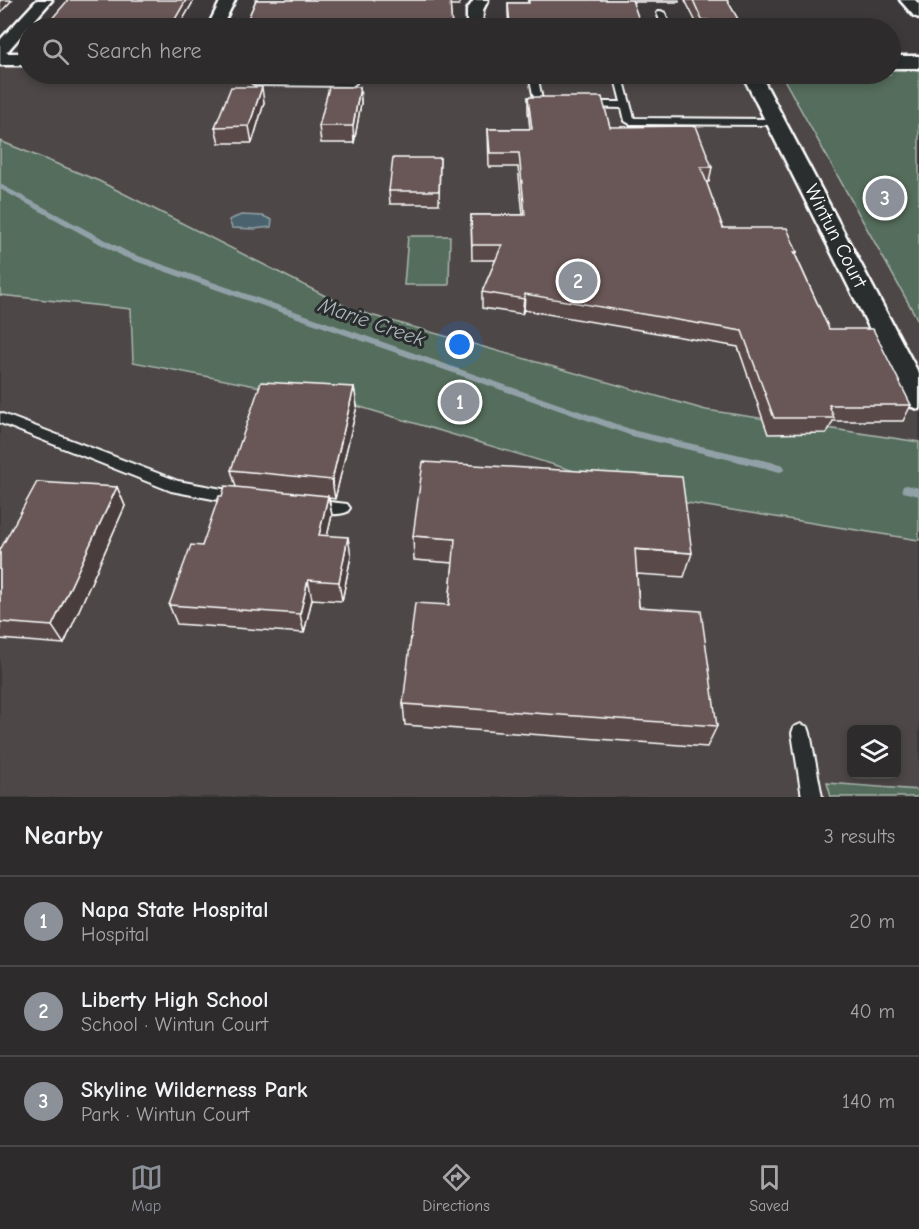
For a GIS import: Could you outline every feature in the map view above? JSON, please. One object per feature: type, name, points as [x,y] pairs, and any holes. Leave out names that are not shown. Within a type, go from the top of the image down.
[{"type":"street","points":[[29,18],[45,0]]},
{"type":"street","points":[[219,18],[228,0]]},
{"type":"street","points":[[475,18],[475,10],[480,0]]},
{"type":"street","points":[[907,0],[919,13]]},
{"type":"street","points":[[0,50],[18,30]]},
{"type":"street","points":[[0,59],[18,59]]},
{"type":"street","points":[[901,62],[919,62]]},
{"type":"street","name":"Wintun Court","points":[[756,84],[919,399]]},
{"type":"lane","points":[[661,13],[663,18]]},
{"type":"lane","points":[[535,84],[538,102],[544,105],[564,105]]},
{"type":"lane","points":[[621,84],[630,121],[777,122]]},
{"type":"lane","points":[[575,105],[626,105]]},
{"type":"lane","points":[[0,418],[176,487],[250,500]]},
{"type":"lane","points":[[296,504],[342,508]]},
{"type":"lane","points":[[801,733],[812,797]]},
{"type":"shaded area","points":[[0,59],[18,59],[18,84],[901,84],[901,69],[919,62],[919,797],[0,797]]},
{"type":"green space","points":[[901,62],[919,62],[919,322],[787,84],[901,84]]},
{"type":"green space","points":[[0,141],[99,181],[353,310],[706,410],[919,442],[919,540],[675,501],[357,406],[133,362],[131,309],[0,295]]},
{"type":"green space","points":[[408,236],[450,236],[449,285],[404,285]]},
{"type":"green space","points":[[827,783],[919,790],[919,797],[831,797]]},
{"type":"water","points":[[241,215],[263,216],[272,220],[271,227],[232,228],[229,220]]},
{"type":"building","points":[[68,0],[186,0],[176,18],[53,18]]},
{"type":"building","points":[[256,0],[450,0],[451,18],[248,18]]},
{"type":"building","points":[[529,0],[632,0],[638,18],[509,18],[508,3],[529,3]]},
{"type":"building","points":[[693,0],[727,0],[737,18],[701,18]]},
{"type":"building","points":[[231,87],[262,87],[249,126],[215,127]]},
{"type":"building","points":[[329,87],[360,87],[353,126],[319,126]]},
{"type":"building","points":[[528,97],[602,97],[610,127],[696,126],[712,167],[701,167],[723,228],[787,228],[797,252],[794,252],[829,329],[873,329],[911,405],[829,405],[834,418],[774,418],[742,331],[525,294],[524,299],[482,292],[502,245],[472,245],[471,215],[525,215],[519,153],[490,153],[488,129],[532,129]]},
{"type":"building","points":[[393,158],[440,158],[439,191],[389,191]]},
{"type":"building","points":[[261,382],[354,387],[332,480],[231,470]]},
{"type":"building","points":[[423,462],[682,477],[692,553],[635,549],[639,607],[701,611],[717,726],[403,704],[415,603],[449,605],[455,539],[413,536]]},
{"type":"building","points":[[37,482],[117,487],[52,626],[0,622],[0,550]]},
{"type":"building","points":[[225,486],[328,496],[319,535],[348,537],[339,582],[308,580],[300,614],[169,605],[191,545],[202,546],[219,496],[222,496]]},
{"type":"waterway","name":"Marie Creek","points":[[0,186],[127,255],[635,434],[780,468]]},
{"type":"waterway","name":"Marie Creek","points":[[907,489],[919,492]]},
{"type":"place","name":"Skyline Wilderness Park","points":[[885,198]]},
{"type":"place","name":"Liberty High School","points":[[578,281]]},
{"type":"place","name":"Napa State Hospital","points":[[460,402]]}]
